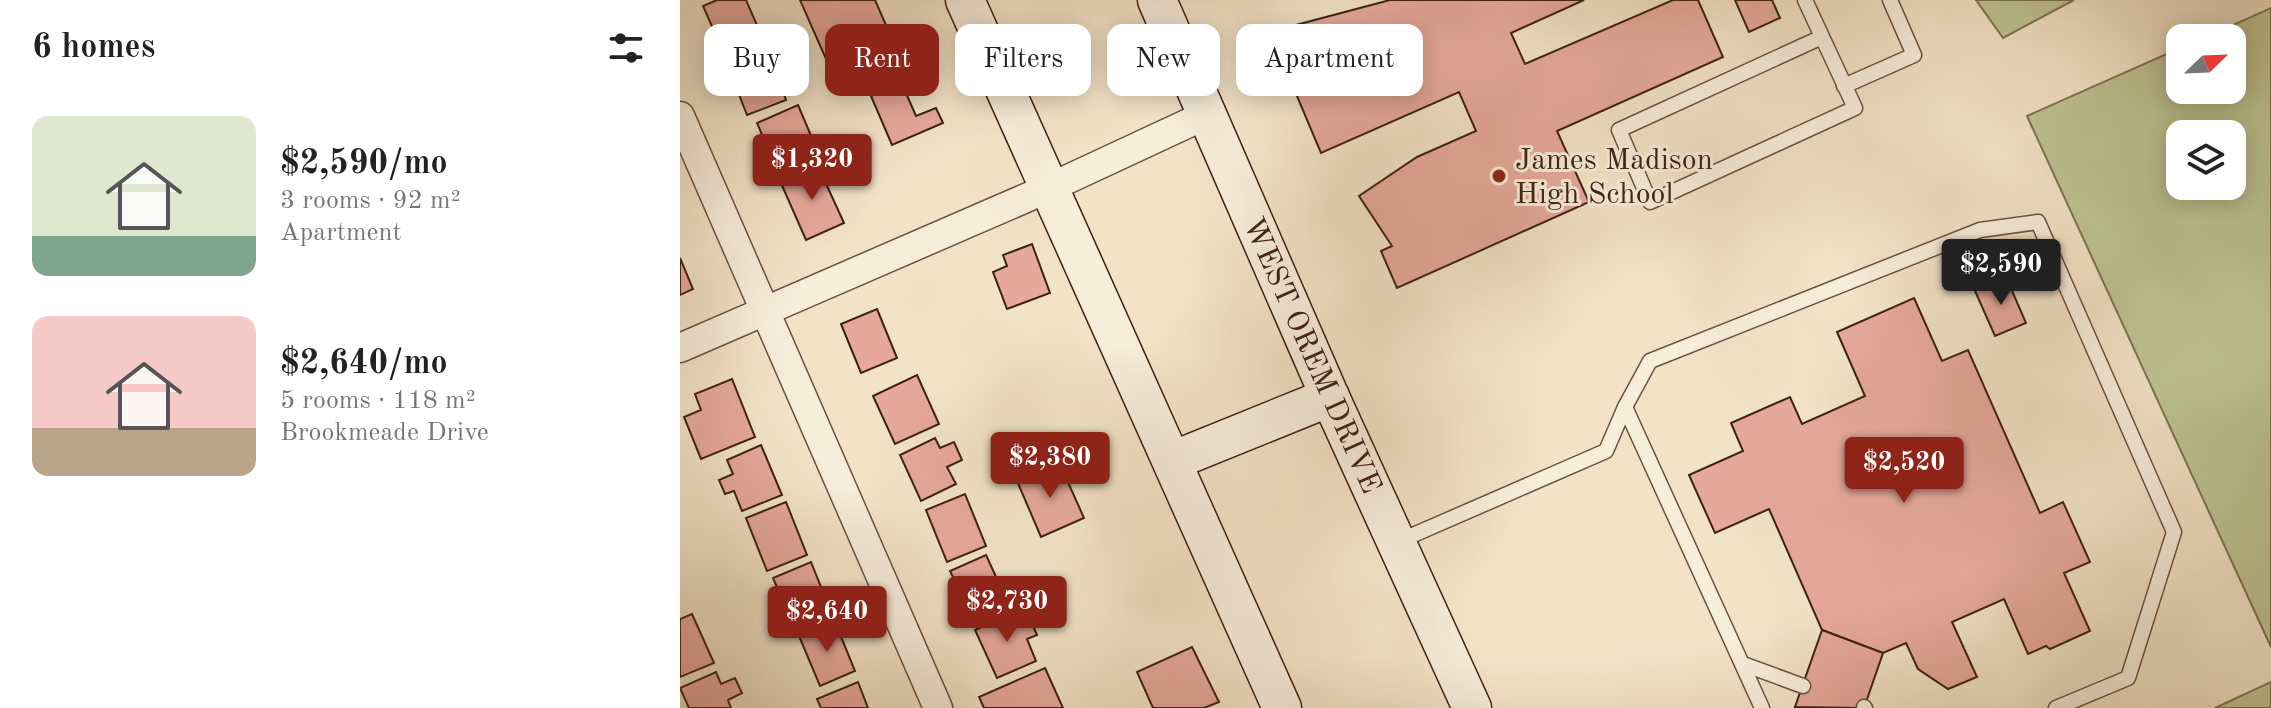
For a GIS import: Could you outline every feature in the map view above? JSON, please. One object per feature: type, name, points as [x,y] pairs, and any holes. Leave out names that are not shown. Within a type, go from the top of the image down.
[{"type":"main road","points":[[965,0],[1282,708]]},
{"type":"main road","name":"WEST OREM DRIVE","points":[[1157,0],[1330,397],[1472,708]]},
{"type":"main road","points":[[1172,461],[1330,397]]},
{"type":"street","points":[[680,348],[1049,188],[1208,114]]},
{"type":"street","points":[[680,116],[938,708]]},
{"type":"lane","points":[[1805,0],[1855,108],[1650,202],[1619,130],[1822,37]]},
{"type":"lane","points":[[1844,86],[1914,55],[1890,0]]},
{"type":"lane","points":[[1397,542],[1606,451],[1650,361],[1980,230],[2038,222],[2174,532],[2128,678],[2056,708]]},
{"type":"lane","points":[[1625,407],[1762,708]]},
{"type":"lane","points":[[1743,664],[1803,686]]},
{"type":"green space","points":[[1976,0],[2074,0],[2003,38]]},
{"type":"green space","points":[[2271,8],[2271,647],[2027,116],[2166,54],[2166,104],[2246,104],[2246,24],[2235,24]]},
{"type":"green space","points":[[2271,682],[2271,708],[2215,708]]},
{"type":"building","points":[[717,0],[746,0],[756,24],[711,24],[703,6]]},
{"type":"building","points":[[800,0],[875,0],[886,24],[825,24],[825,57]]},
{"type":"building","points":[[1390,0],[1584,0],[1511,33],[1525,64],[1673,0],[1698,0],[1723,57],[1557,131],[1589,202],[1397,288],[1381,251],[1392,246],[1359,196],[1417,157],[1476,131],[1459,92],[1321,153],[1297,96],[1423,96],[1423,24],[1300,24]]},
{"type":"building","points":[[1735,0],[1772,0],[1780,18],[1749,32]]},
{"type":"building","points":[[740,96],[785,96],[786,100],[747,115]]},
{"type":"building","points":[[871,96],[907,96],[916,116],[936,108],[943,123],[892,145]]},
{"type":"building","points":[[798,105],[812,138],[807,140],[814,157],[778,172],[757,123]]},
{"type":"building","points":[[817,164],[844,223],[806,240],[780,181]]},
{"type":"building","points":[[1032,244],[1050,293],[1007,309],[993,272],[1007,266],[1003,255]]},
{"type":"building","points":[[680,258],[693,289],[680,295]]},
{"type":"building","points":[[2006,277],[2026,323],[1995,336],[1975,291]]},
{"type":"building","points":[[1914,298],[1942,361],[1968,350],[2040,513],[2063,502],[2090,562],[2064,573],[2090,631],[2050,649],[2046,646],[2028,654],[2004,599],[1952,622],[1977,677],[1948,689],[1918,669],[1906,643],[1883,653],[1822,630],[1769,509],[1715,533],[1689,475],[1743,451],[1731,423],[1790,397],[1802,424],[1865,396],[1837,332]]},
{"type":"building","points":[[877,309],[897,358],[861,373],[841,324]]},
{"type":"building","points":[[917,375],[939,424],[895,444],[873,396]]},
{"type":"building","points":[[732,379],[755,437],[701,459],[684,417],[701,410],[695,394]]},
{"type":"building","points":[[935,438],[940,448],[954,442],[962,460],[947,467],[956,484],[921,501],[900,455]]},
{"type":"building","points":[[761,445],[782,495],[742,511],[734,491],[725,494],[719,480],[733,474],[727,460]]},
{"type":"building","points":[[1059,462],[1084,518],[1041,537],[1017,481]]},
{"type":"building","points":[[965,494],[986,546],[947,562],[926,510]]},
{"type":"building","points":[[786,502],[807,555],[767,571],[746,518]]},
{"type":"building","points":[[986,555],[1008,603],[973,619],[950,571]]},
{"type":"building","points":[[811,562],[831,612],[794,627],[773,578]]},
{"type":"building","points":[[1014,612],[1020,626],[1031,621],[1037,635],[1027,639],[1036,661],[997,678],[975,630]]},
{"type":"building","points":[[692,614],[714,663],[680,677],[680,619]]},
{"type":"building","points":[[835,622],[855,671],[820,686],[799,636]]},
{"type":"building","points":[[1822,630],[1883,653],[1864,708],[1795,707]]},
{"type":"building","points":[[1192,647],[1219,702],[1204,708],[1153,708],[1137,672]]},
{"type":"building","points":[[1045,668],[1063,708],[984,708],[979,697]]},
{"type":"building","points":[[716,672],[721,684],[735,678],[742,693],[728,700],[731,708],[689,708],[680,688]]},
{"type":"building","points":[[858,682],[868,708],[821,708],[817,699]]},
{"type":"place","name":"James Madison High School","points":[[1499,176]]}]
